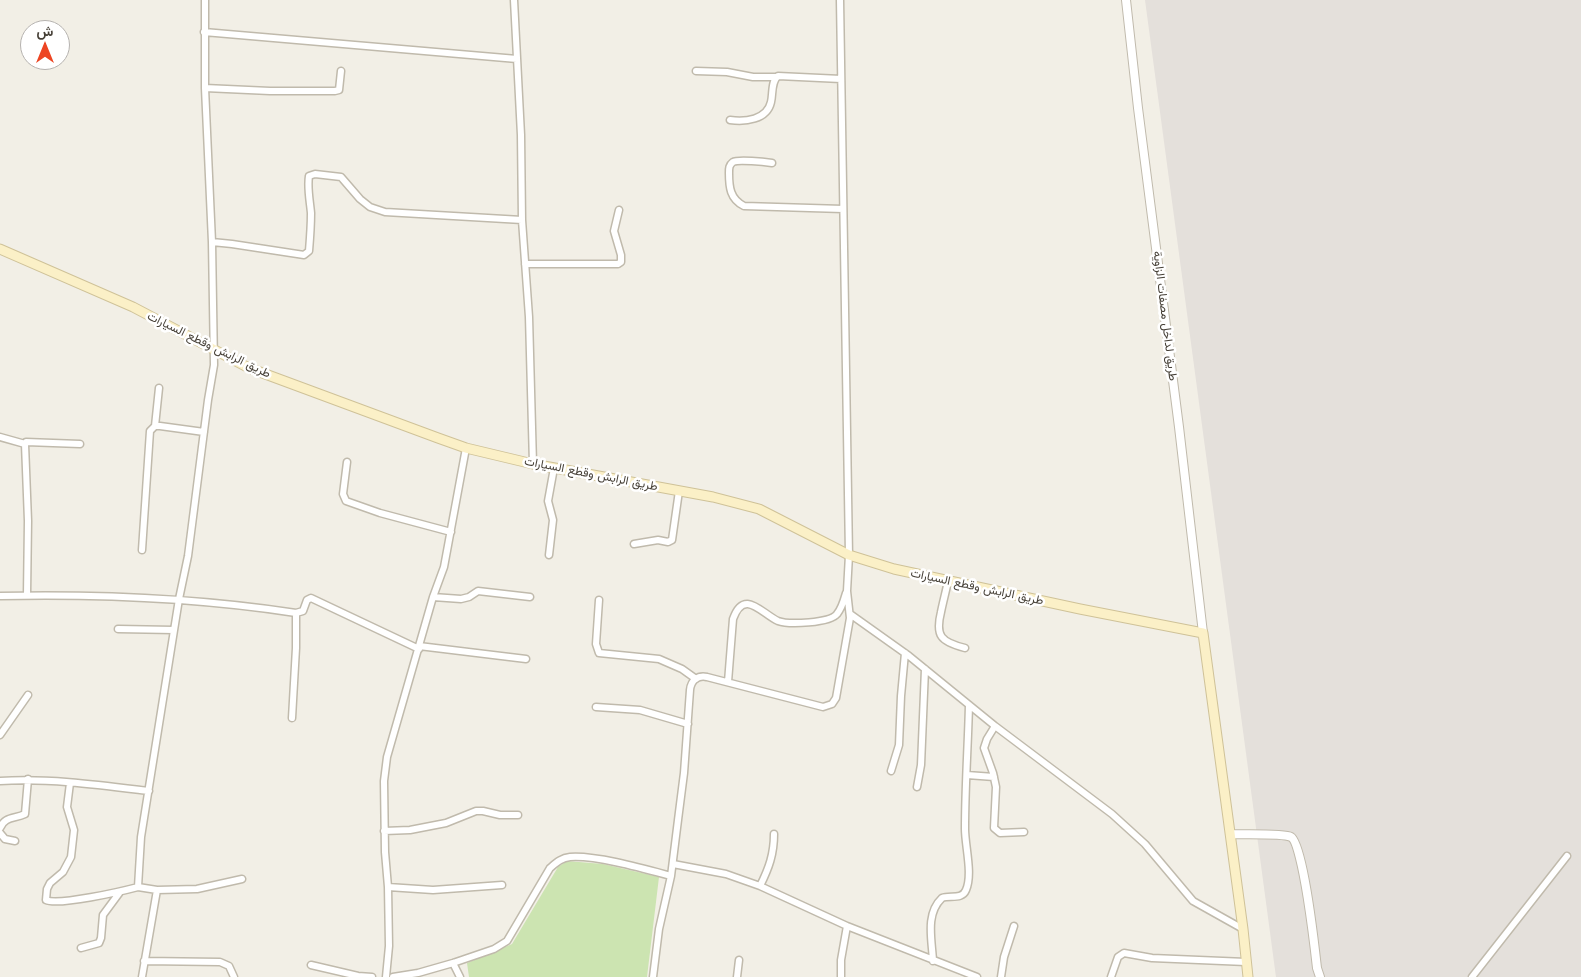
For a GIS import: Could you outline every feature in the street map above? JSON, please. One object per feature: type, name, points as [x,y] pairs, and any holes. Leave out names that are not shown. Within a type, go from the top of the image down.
[{"type":"main road","name":"طريق الرابش وقطع السيارات","points":[[0,250],[133,308],[249,368],[466,448],[533,464],[719,498],[759,509],[849,555],[894,568],[948,581],[1203,633]]},
{"type":"main road","points":[[1203,633],[1248,977]]},
{"type":"street","points":[[138,887],[141,837],[179,599],[188,556],[215,351],[205,88],[205,0]]},
{"type":"street","points":[[514,0],[521,135],[522,220],[529,317],[533,464]]},
{"type":"street","points":[[654,977],[659,929],[673,864],[684,772],[691,686],[696,679],[703,676],[817,706],[830,706],[836,698],[850,614],[847,591],[849,555],[840,0]]},
{"type":"street","name":"طريق لداخل مصفات الزاوية","points":[[1126,0],[1203,633]]},
{"type":"street","points":[[204,32],[517,59]]},
{"type":"street","points":[[205,88],[335,91],[339,90],[342,71]]},
{"type":"street","points":[[696,71],[727,72],[753,77],[776,77],[780,75],[841,79]]},
{"type":"street","points":[[730,120],[752,119],[767,111],[771,104],[776,77]]},
{"type":"street","points":[[772,163],[739,161],[729,167],[729,186],[737,202],[744,206],[843,209]]},
{"type":"street","points":[[212,242],[304,255],[308,251],[311,217],[308,182],[309,176],[315,174],[341,177],[360,199],[370,207],[385,212],[522,220]]},
{"type":"street","points":[[525,264],[618,264],[621,262],[621,255],[614,231],[619,210]]},
{"type":"street","points":[[142,550],[150,431],[155,426],[159,388]]},
{"type":"street","points":[[155,426],[174,426],[204,432]]},
{"type":"street","points":[[0,438],[25,444],[26,442],[80,444]]},
{"type":"street","points":[[25,444],[28,521],[27,595]]},
{"type":"street","points":[[386,977],[389,946],[388,887],[384,831],[384,781],[387,757],[433,596],[444,567],[466,448]]},
{"type":"street","points":[[347,462],[343,494],[346,501],[380,513],[451,532]]},
{"type":"street","points":[[550,555],[553,520],[548,501],[554,468]]},
{"type":"street","points":[[634,544],[658,540],[668,542],[672,540],[679,491]]},
{"type":"street","points":[[948,581],[937,626],[939,634],[952,644],[965,648]]},
{"type":"street","points":[[433,596],[461,599],[470,597],[478,591],[530,597]]},
{"type":"street","points":[[728,682],[733,619],[736,611],[741,606],[746,604],[754,605],[779,621],[787,623],[829,620],[837,615],[841,609],[847,591]]},
{"type":"street","points":[[0,596],[179,599],[243,605],[296,613],[303,611],[307,600],[311,598],[419,647],[526,659]]},
{"type":"street","points":[[599,600],[596,644],[599,653],[659,659],[682,669],[696,679]]},
{"type":"street","points":[[292,718],[296,613]]},
{"type":"street","points":[[850,614],[905,653],[995,726],[1112,814],[1145,844],[1193,901],[1243,929]]},
{"type":"street","points":[[118,629],[174,630]]},
{"type":"street","points":[[891,771],[899,745],[905,653]]},
{"type":"street","points":[[917,787],[922,765],[925,669]]},
{"type":"street","points":[[0,735],[28,695]]},
{"type":"street","points":[[933,961],[931,920],[933,912],[942,898],[959,896],[967,888],[968,865],[965,828],[969,705]]},
{"type":"street","points":[[596,707],[640,710],[662,718],[688,724]]},
{"type":"street","points":[[995,726],[984,748],[994,777],[996,793],[995,830],[1000,833],[1024,832]]},
{"type":"street","points":[[967,775],[994,777]]},
{"type":"street","points":[[0,781],[28,779],[149,791]]},
{"type":"street","points":[[0,828],[7,819],[25,814],[28,779]]},
{"type":"street","points":[[70,783],[67,807],[74,830],[71,857],[63,872],[50,883],[47,889],[46,900],[58,902],[120,892],[138,887],[157,890],[197,889],[242,879]]},
{"type":"street","points":[[384,831],[410,830],[446,823],[476,811],[500,815],[518,815]]},
{"type":"street","points":[[0,833],[5,838],[15,841]]},
{"type":"street","points":[[760,886],[771,862],[774,849],[774,834]]},
{"type":"street","points":[[1230,834],[1282,835],[1291,837],[1296,841],[1302,866],[1317,968],[1320,977]]},
{"type":"street","points":[[1472,977],[1567,856]]},
{"type":"street","points":[[393,977],[418,973],[488,952],[507,941],[550,868],[559,860],[569,857],[585,857],[670,876]]},
{"type":"street","points":[[673,864],[726,874],[760,886],[847,926],[977,977]]},
{"type":"street","points":[[388,887],[433,890],[502,885]]},
{"type":"street","points":[[142,977],[157,890]]},
{"type":"street","points":[[82,948],[95,945],[100,941],[103,915],[120,892]]},
{"type":"street","points":[[841,977],[842,953],[847,926]]},
{"type":"street","points":[[1001,977],[1004,957],[1014,926]]},
{"type":"street","points":[[1111,977],[1118,957],[1124,953],[1152,958],[1246,962]]},
{"type":"street","points":[[737,977],[739,960]]},
{"type":"street","points":[[144,961],[220,962],[229,966],[234,977]]},
{"type":"street","points":[[453,963],[460,977]]},
{"type":"street","points":[[311,965],[358,976],[372,977]]},
{"type":"shaded area","points":[[1145,0],[1581,0],[1581,977],[1276,977]]},
{"type":"green space","points":[[567,861],[603,864],[659,877],[647,977],[469,977],[467,963],[512,944],[558,867]]}]
